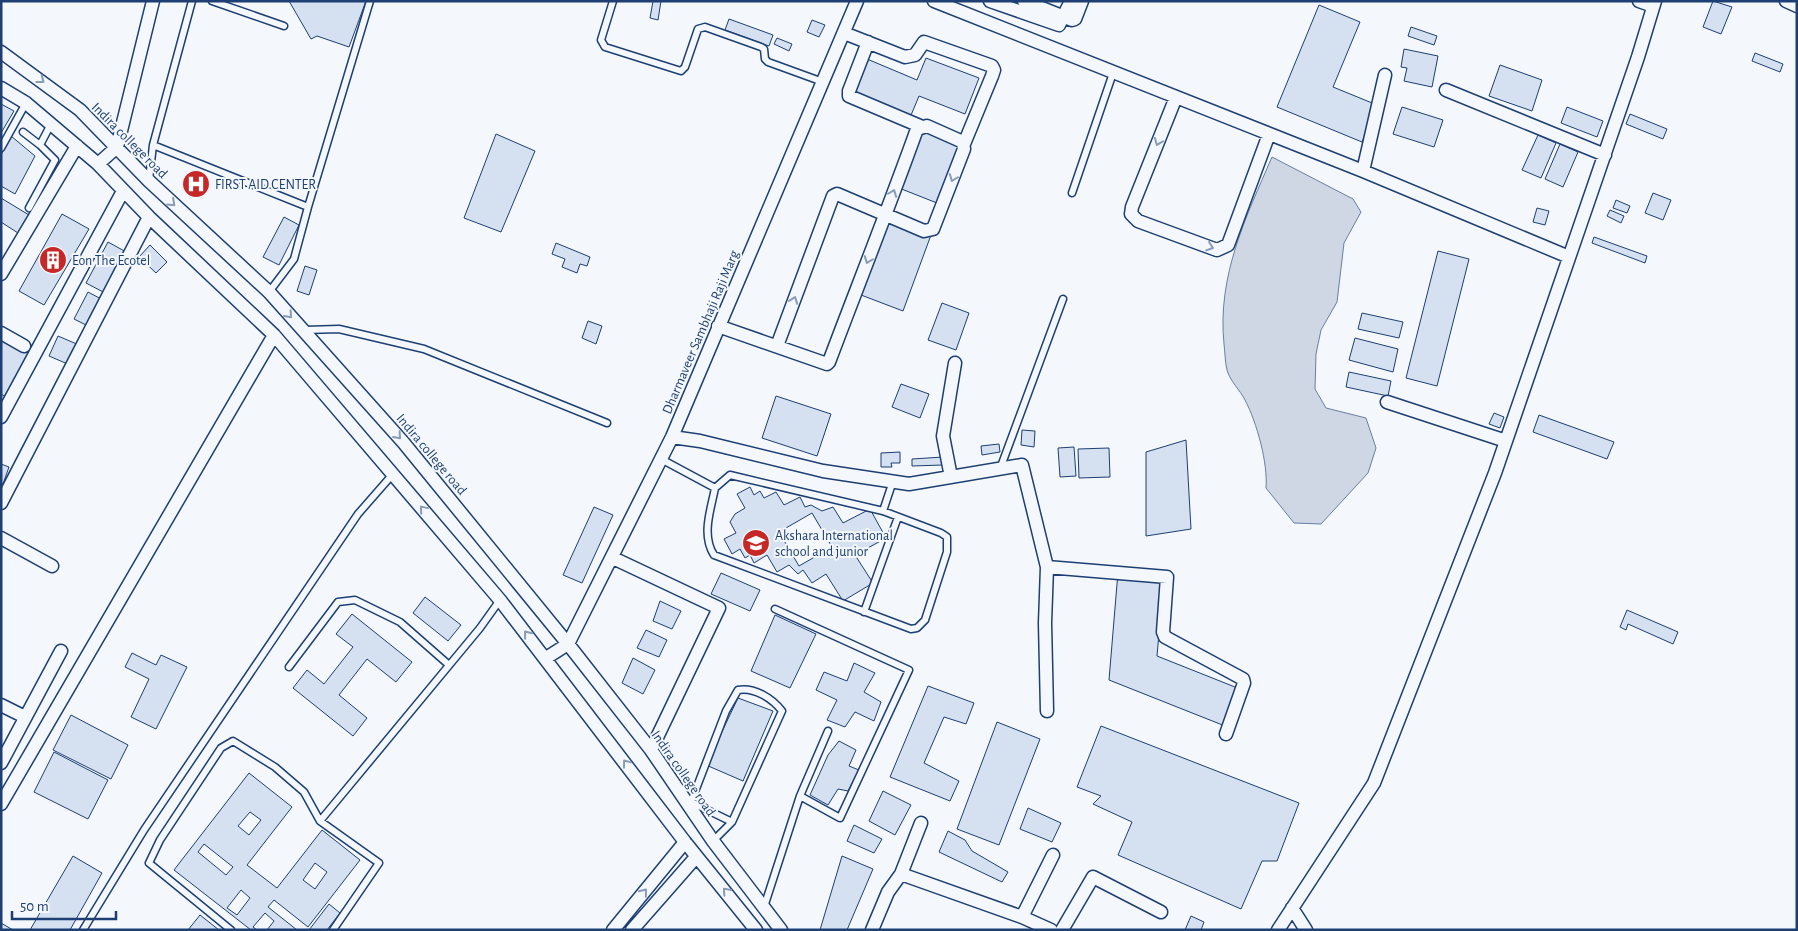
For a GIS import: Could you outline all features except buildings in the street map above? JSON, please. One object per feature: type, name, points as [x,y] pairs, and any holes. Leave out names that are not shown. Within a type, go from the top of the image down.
[{"type":"street","points":[[98,164],[117,147],[152,1]]},
{"type":"street","name":"Dharmaveer Sambhaji Raji Marg","points":[[546,658],[568,644],[613,558],[672,437],[857,1]]},
{"type":"street","points":[[934,1],[1363,171],[1569,257]]},
{"type":"street","points":[[990,1],[1053,25],[1059,25],[1071,1]]},
{"type":"street","points":[[1024,1],[1074,20],[1082,1]]},
{"type":"street","points":[[1278,930],[1374,783],[1506,441],[1605,154],[1654,4],[1639,1]]},
{"type":"street","points":[[1786,1],[1797,6]]},
{"type":"street","points":[[777,346],[833,196],[837,194],[924,231],[933,229],[964,144],[994,70],[992,66],[932,43],[924,42],[915,55],[910,57],[844,33]]},
{"type":"street","points":[[868,42],[849,91],[849,96],[920,126],[927,126],[960,139],[964,144]]},
{"type":"street","name":"Indira college road","points":[[1,52],[80,110],[149,181],[268,292],[403,442],[568,644],[651,750],[713,841],[781,930]]},
{"type":"street","points":[[1363,171],[1385,75]]},
{"type":"street","points":[[1,88],[26,103],[98,164],[149,217],[274,335],[500,600],[696,857],[756,930]]},
{"type":"street","points":[[1446,90],[1605,154]]},
{"type":"street","points":[[1176,97],[1132,207],[1131,214],[1138,220],[1217,250],[1228,245],[1269,134]]},
{"type":"street","points":[[718,326],[824,364],[829,362],[917,128],[920,126]]},
{"type":"street","points":[[1,274],[76,146]]},
{"type":"street","points":[[1,417],[123,191]]},
{"type":"street","points":[[1,503],[149,217]]},
{"type":"street","points":[[1,334],[24,346]]},
{"type":"street","points":[[1,804],[274,335]]},
{"type":"street","points":[[951,477],[943,436],[955,363]]},
{"type":"street","points":[[1387,402],[1506,441]]},
{"type":"street","points":[[672,437],[700,441],[823,471],[909,484],[1022,465],[1047,567],[1045,623],[1047,711]]},
{"type":"street","points":[[1,538],[52,566]]},
{"type":"street","points":[[613,558],[719,608],[651,750]]},
{"type":"street","points":[[1047,567],[1167,576],[1165,637],[1242,679],[1244,683],[1226,734]]},
{"type":"street","points":[[1,763],[61,651]]},
{"type":"street","points":[[1,705],[25,718]]},
{"type":"street","points":[[872,930],[888,892],[901,874],[921,824]]},
{"type":"street","points":[[613,930],[685,842]]},
{"type":"street","points":[[1022,916],[1053,855]]},
{"type":"street","points":[[632,930],[696,857]]},
{"type":"street","points":[[901,874],[1022,916],[1051,930]]},
{"type":"street","points":[[1062,930],[1093,877],[1161,912]]},
{"type":"street","points":[[1292,908],[1306,930]]},
{"type":"lane","points":[[149,181],[153,145],[192,1]]},
{"type":"lane","points":[[212,1],[284,26]]},
{"type":"lane","points":[[268,292],[294,259],[370,1]]},
{"type":"lane","points":[[614,1],[601,40],[605,47],[681,71],[685,67],[698,30],[702,26],[761,47],[764,50],[764,59],[768,62],[823,82]]},
{"type":"lane","points":[[1072,192],[1114,72]]},
{"type":"lane","points":[[1,148],[26,103]]},
{"type":"lane","points":[[40,145],[52,124]]},
{"type":"lane","points":[[24,132],[55,160],[29,208]]},
{"type":"lane","points":[[153,145],[308,207]]},
{"type":"lane","points":[[1000,469],[1063,299]]},
{"type":"lane","points":[[303,330],[339,329],[424,349],[607,423]]},
{"type":"lane","points":[[661,459],[716,488]]},
{"type":"lane","points":[[83,930],[144,830],[358,514],[393,474]]},
{"type":"lane","points":[[730,475],[883,511],[941,532],[947,537],[947,552],[925,620],[917,628],[911,629],[714,555],[709,547],[707,534],[716,488],[730,475]]},
{"type":"lane","points":[[883,511],[893,482]]},
{"type":"lane","points":[[864,612],[898,517]]},
{"type":"lane","points":[[289,667],[338,602],[355,600],[400,622],[449,665]]},
{"type":"lane","points":[[320,821],[449,665],[500,600]]},
{"type":"lane","points":[[775,609],[909,670],[840,818],[800,796]]},
{"type":"lane","points":[[713,841],[732,822],[782,710],[772,699],[745,689],[738,690],[726,712],[691,802],[732,822]]},
{"type":"lane","points":[[763,908],[800,796],[828,731]]},
{"type":"lane","points":[[231,930],[149,863],[160,840],[221,748],[233,741],[276,767],[304,792],[320,821],[379,863],[333,930]]},
{"type":"shaded area","points":[[1272,157],[1353,199],[1361,212],[1344,243],[1337,302],[1321,330],[1316,354],[1315,389],[1326,408],[1366,418],[1376,448],[1368,473],[1321,524],[1294,523],[1266,488],[1265,467],[1257,431],[1243,396],[1230,378],[1226,364],[1223,319],[1229,271],[1244,225]]},
{"type":"place","name":"FIRST AID CENTER","points":[[196,184]]},
{"type":"place","name":"Eon The Ecotel","points":[[53,260]]},
{"type":"place","name":"Akshara International school and junior","points":[[756,543]]}]
